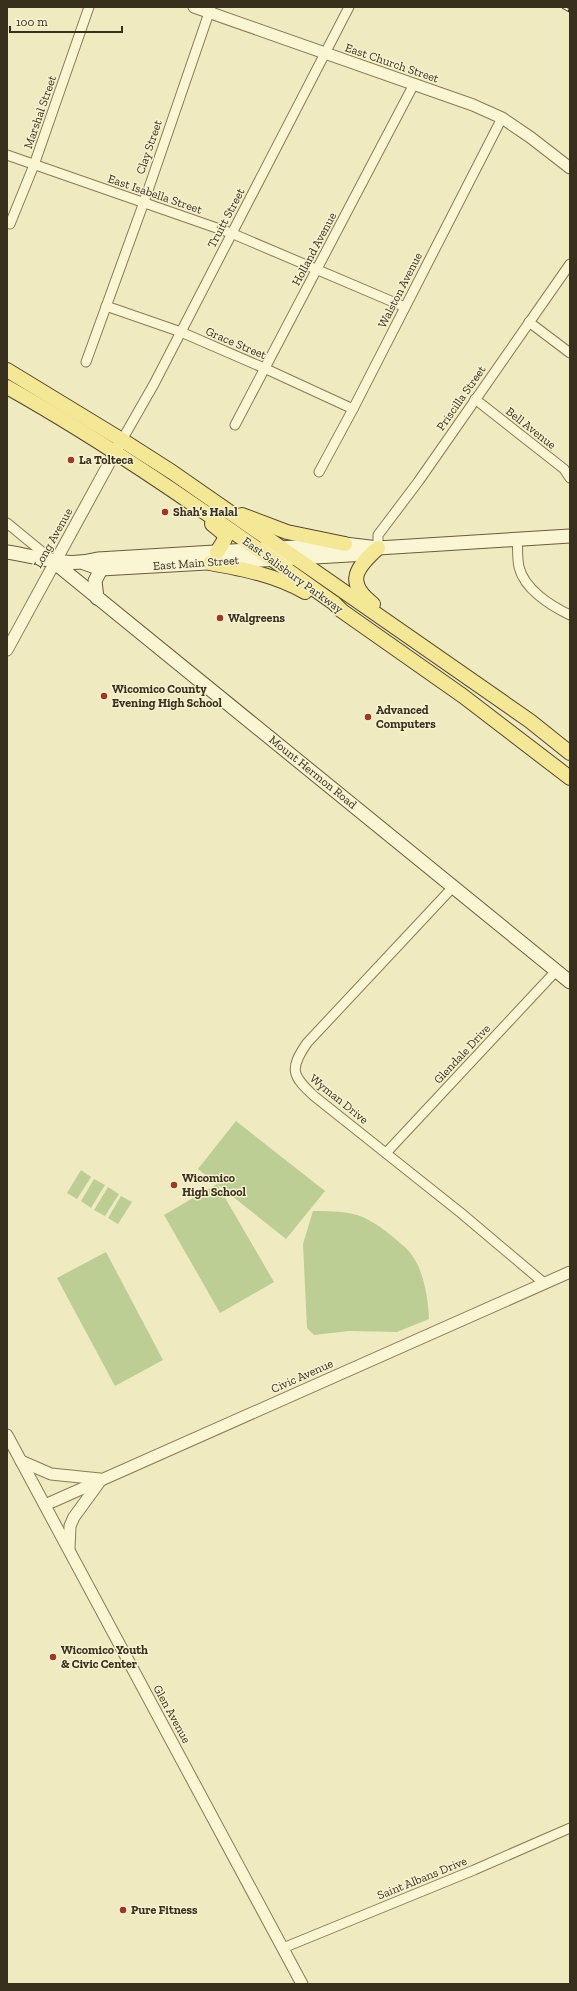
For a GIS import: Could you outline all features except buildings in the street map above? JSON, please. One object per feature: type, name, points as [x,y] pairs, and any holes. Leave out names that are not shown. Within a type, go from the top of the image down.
[{"type":"main road","name":"East Salisbury Parkway","points":[[7,370],[122,440],[220,506],[342,611],[463,696],[570,778]]},
{"type":"main road","name":"East Salisbury Parkway","points":[[7,387],[115,452],[257,548],[292,557],[530,721],[570,753]]},
{"type":"main road","points":[[190,502],[203,518],[218,528],[225,536],[224,542],[213,557],[286,582],[331,608],[342,611]]},
{"type":"main road","points":[[220,506],[287,532],[345,544]]},
{"type":"main road","name":"East Main Street","points":[[84,563],[101,569],[213,557],[275,553],[345,544],[378,548],[517,538],[570,536]]},
{"type":"main road","name":"East Main Street","points":[[7,552],[55,563],[84,563],[98,559],[213,557],[257,548]]},
{"type":"main road","name":"East Main Street","points":[[292,557],[367,554],[378,548]]},
{"type":"main road","points":[[378,548],[358,569],[356,576],[359,592],[390,617],[418,644]]},
{"type":"main road","name":"Mount Hermon Road","points":[[55,563],[570,982]]},
{"type":"main road","points":[[97,598],[94,581],[101,569]]},
{"type":"street","name":"Marshal Street","points":[[10,224],[34,166],[89,7]]},
{"type":"street","name":"East Church Street","points":[[194,7],[210,10],[326,54],[414,84],[502,118],[530,137],[570,168]]},
{"type":"street","name":"Truitt Street","points":[[122,440],[181,332],[231,233],[350,7]]},
{"type":"street","name":"Clay Street","points":[[86,362],[144,202],[210,10]]},
{"type":"street","name":"Holland Avenue","points":[[235,425],[414,84]]},
{"type":"street","name":"Walston Avenue","points":[[319,472],[353,409],[502,118]]},
{"type":"street","name":"East Isabella Street","points":[[7,155],[34,166],[144,202],[231,233],[405,307]]},
{"type":"street","name":"Priscilla Street","points":[[378,548],[378,535],[418,482],[474,399],[570,264]]},
{"type":"street","name":"Grace Street","points":[[106,306],[181,332],[353,409]]},
{"type":"street","points":[[529,322],[570,353]]},
{"type":"street","name":"Bell Avenue","points":[[474,399],[564,469],[570,478]]},
{"type":"street","name":"Long Avenue","points":[[7,650],[122,440]]},
{"type":"street","points":[[7,523],[55,563]]},
{"type":"street","points":[[517,538],[519,568],[526,582],[549,603],[570,615]]},
{"type":"street","name":"Wyman Drive","points":[[453,887],[307,1043],[294,1066],[297,1080],[544,1283]]},
{"type":"street","name":"Glendale Drive","points":[[386,1153],[556,971]]},
{"type":"street","name":"Civic Avenue","points":[[45,1506],[102,1479],[570,1272]]},
{"type":"street","name":"Glen Avenue","points":[[7,1435],[302,1984]]},
{"type":"street","points":[[21,1461],[50,1474],[102,1479]]},
{"type":"street","points":[[68,1550],[70,1526],[74,1517],[102,1479]]},
{"type":"street","name":"Saint Albans Drive","points":[[283,1948],[474,1870],[570,1828]]},
{"type":"green space","points":[[236,1121],[325,1191],[286,1239],[198,1169]]},
{"type":"green space","points":[[81,1170],[91,1177],[77,1199],[67,1193]]},
{"type":"green space","points":[[94,1179],[105,1185],[91,1208],[81,1201]]},
{"type":"green space","points":[[217,1184],[274,1282],[220,1313],[164,1215]]},
{"type":"green space","points":[[108,1187],[119,1194],[105,1216],[94,1210]]},
{"type":"green space","points":[[121,1196],[132,1202],[118,1224],[108,1218]]},
{"type":"green space","points":[[313,1211],[343,1212],[363,1217],[380,1227],[403,1246],[411,1254],[422,1276],[428,1302],[429,1319],[397,1332],[349,1331],[314,1335],[307,1328],[303,1244]]},
{"type":"green space","points":[[106,1252],[163,1360],[115,1386],[57,1278]]},
{"type":"railway","points":[[563,7],[570,11]]},
{"type":"place","name":"La Tolteca","points":[[71,460]]},
{"type":"place","name":"Shah’s Halal","points":[[165,512]]},
{"type":"place","name":"Walgreens","points":[[220,618]]},
{"type":"place","name":"Wicomico County Evening High School","points":[[104,696]]},
{"type":"place","name":"Advanced Computers","points":[[368,717]]},
{"type":"place","name":"Wicomico High School","points":[[174,1185]]},
{"type":"place","name":"Wicomico Youth & Civic Center","points":[[53,1657]]},
{"type":"place","name":"Pure Fitness","points":[[123,1910]]}]
